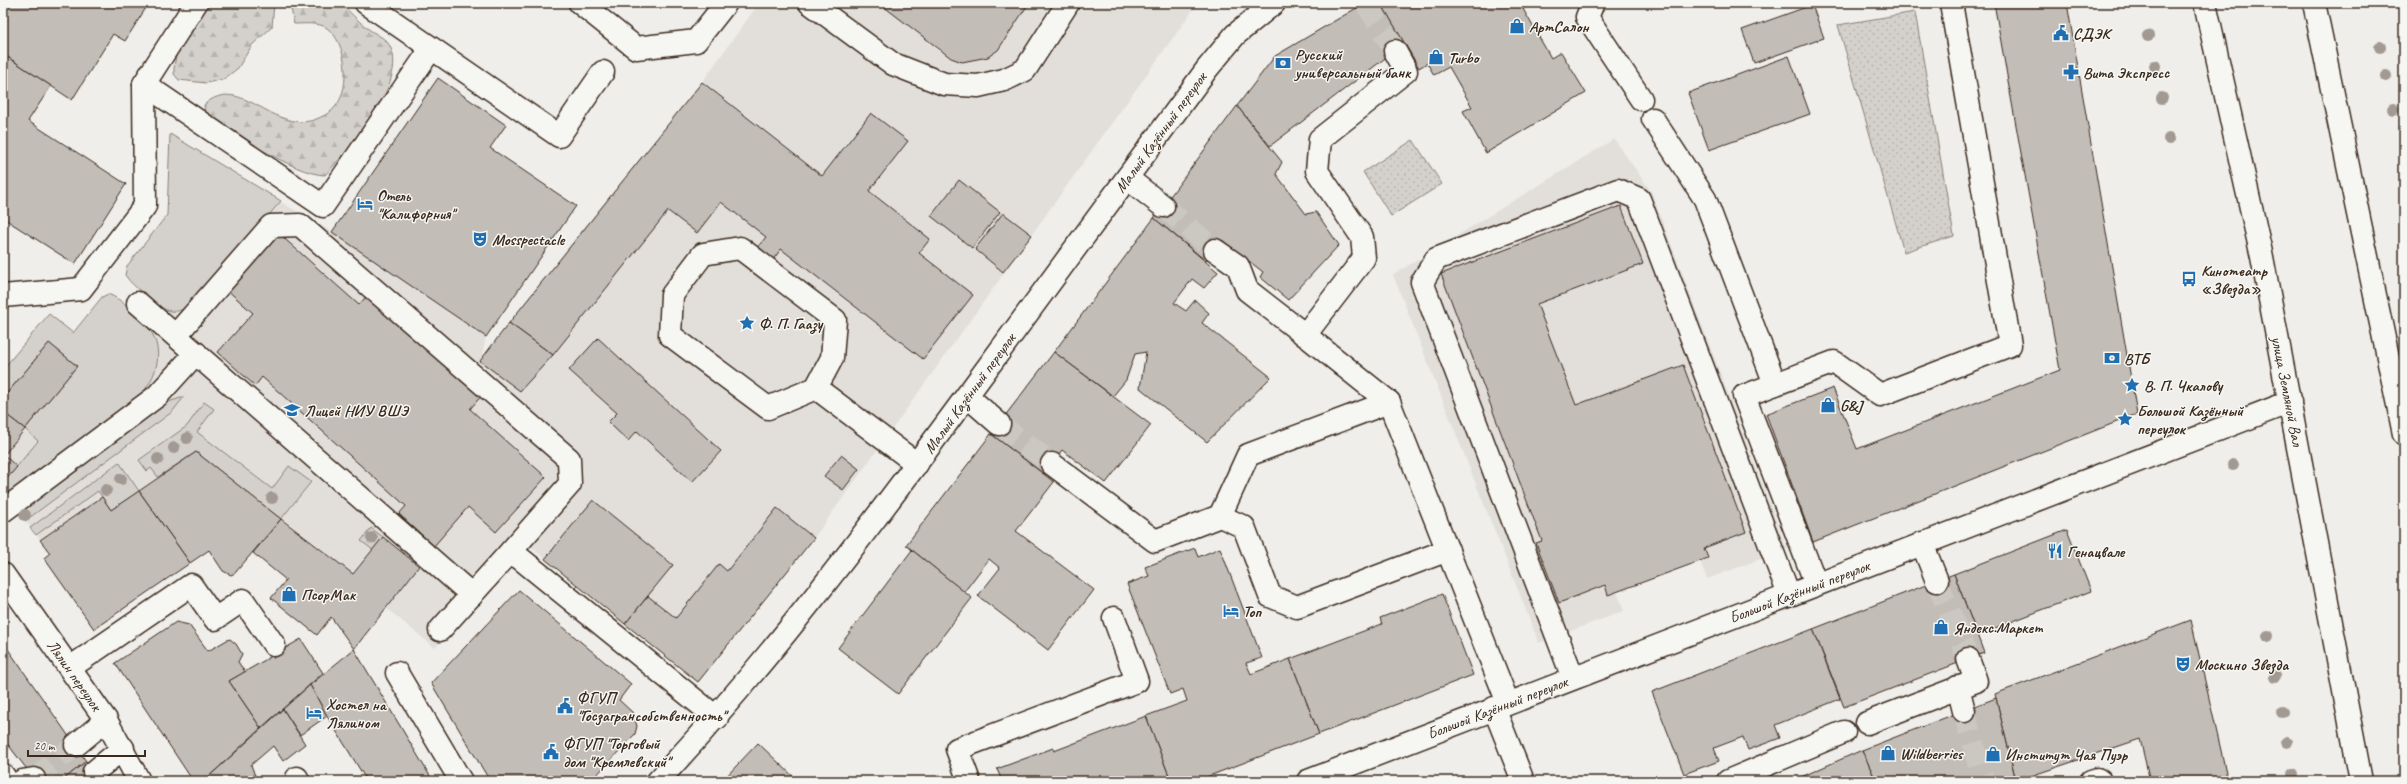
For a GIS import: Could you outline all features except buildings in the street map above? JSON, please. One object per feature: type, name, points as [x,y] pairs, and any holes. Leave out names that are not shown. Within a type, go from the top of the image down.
[{"type":"street","points":[[3,296],[81,289],[146,206],[144,84],[196,3]]},
{"type":"street","points":[[366,3],[559,136],[603,72]]},
{"type":"street","points":[[580,3],[636,48],[696,42],[726,3]]},
{"type":"street","points":[[812,3],[893,64],[944,84],[978,86],[1004,80],[1025,70],[1068,3]]},
{"type":"street","name":"Малый Казённый переулок","points":[[658,781],[717,718],[796,622],[917,464],[1207,69],[1235,35],[1274,3]]},
{"type":"street","points":[[1594,3],[1587,16],[1640,99]]},
{"type":"street","points":[[1816,584],[1744,396],[1834,362],[1880,395],[2010,345],[1951,3]]},
{"type":"street","name":"улица Земляной Вал","points":[[2205,3],[2262,257],[2361,781]]},
{"type":"street","points":[[2314,3],[2404,434]]},
{"type":"street","points":[[144,84],[323,206],[431,49]]},
{"type":"street","points":[[1305,335],[1364,258],[1362,237],[1317,171],[1320,139],[1406,71],[1395,51]]},
{"type":"street","points":[[1653,119],[1705,199],[1775,384]]},
{"type":"street","points":[[1127,178],[1163,206]]},
{"type":"street","points":[[1573,678],[1422,282],[1436,259],[1443,256],[1618,190],[1639,199],[1788,595]]},
{"type":"street","points":[[176,335],[271,226],[300,225],[569,459],[570,484],[440,630]]},
{"type":"street","points":[[740,248],[835,320],[832,358],[816,388],[768,408],[670,335],[672,294],[703,254],[740,248]]},
{"type":"street","points":[[1215,250],[1238,266],[1247,290],[1388,402],[1448,550],[1501,705],[1523,781]]},
{"type":"street","points":[[138,303],[472,595]]},
{"type":"street","points":[[3,511],[157,396],[196,353]]},
{"type":"street","points":[[816,388],[917,464]]},
{"type":"street","points":[[966,396],[999,424]]},
{"type":"street","points":[[1220,516],[1248,455],[1388,402]]},
{"type":"street","name":"Большой Казённый переулок","points":[[1308,781],[1501,705],[2290,402]]},
{"type":"street","points":[[1052,464],[1155,540],[1220,516],[1244,527],[1270,596],[1297,607],[1448,550]]},
{"type":"street","points":[[1922,543],[1937,581]]},
{"type":"street","points":[[510,550],[717,718]]},
{"type":"street","name":"Лялин переулок","points":[[3,574],[71,667],[123,748],[140,781]]},
{"type":"street","points":[[71,667],[191,585],[215,619],[243,600],[274,645]]},
{"type":"street","points":[[969,781],[957,749],[1137,681],[1114,618]]},
{"type":"street","points":[[1867,723],[1976,681],[1968,659]]},
{"type":"street","points":[[397,673],[461,781]]},
{"type":"street","points":[[1958,687],[1964,711]]},
{"type":"street","points":[[76,745],[106,720]]},
{"type":"street","points":[[1728,781],[1844,732]]},
{"type":"street","points":[[94,772],[123,748]]},
{"type":"street","points":[[3,775],[8,781]]},
{"type":"street","points":[[2091,781],[2097,779],[2100,781]]},
{"type":"shaded area","points":[[759,3],[1198,3],[814,538],[698,682],[528,545],[435,648],[386,608],[419,566],[383,537],[353,574],[196,452],[111,510],[102,497],[40,540],[3,491],[3,483],[17,467],[4,455],[77,366],[230,172],[332,232],[486,337],[481,360],[565,251],[702,82]]},
{"type":"shaded area","points":[[1614,139],[1651,191],[1787,549],[1707,579],[1700,561],[1617,592],[1624,611],[1539,643],[1393,275]]},
{"type":"green space","points":[[205,3],[274,3],[272,27],[252,45],[238,68],[224,79],[206,83],[179,80],[174,74],[180,45]]},
{"type":"green space","points":[[290,3],[340,3],[369,30],[387,42],[393,56],[392,73],[386,92],[375,112],[348,149],[325,175],[312,173],[297,168],[281,160],[247,141],[205,114],[204,105],[218,97],[231,96],[245,99],[288,120],[303,122],[319,118],[330,112],[336,106],[341,98],[345,77],[345,65],[339,43],[334,35],[324,26],[294,24]]},
{"type":"green space","points":[[1915,12],[1954,236],[1904,252],[1838,25]]},
{"type":"green space","points":[[170,134],[281,201],[193,302],[186,307],[174,311],[157,305],[129,281],[125,275],[127,266],[167,215]]},
{"type":"green space","points":[[1413,140],[1442,184],[1391,216],[1363,172]]},
{"type":"green space","points":[[108,294],[121,301],[140,317],[154,337],[158,359],[150,383],[141,395],[6,496],[3,491],[3,483],[38,441],[25,429],[77,366],[49,343],[3,398],[3,369],[49,314],[73,333],[102,297]]},
{"type":"green space","points":[[184,397],[172,412],[25,521],[19,512],[165,403]]},
{"type":"green space","points":[[204,402],[214,409],[197,432],[272,489],[289,466],[311,482],[281,519],[196,452],[158,477],[151,468],[147,471],[139,460],[187,426]]},
{"type":"green space","points":[[119,462],[139,491],[111,510],[98,491],[36,535],[30,528]]},
{"type":"green space","points":[[371,528],[383,537],[373,550],[361,541]]},
{"type":"tunnel","points":[[1366,3],[1395,51]]},
{"type":"tunnel","points":[[1163,206],[1215,250]]},
{"type":"tunnel","points":[[999,424],[1052,464]]},
{"type":"tunnel","points":[[1937,581],[1968,659]]},
{"type":"tunnel","points":[[1964,711],[1983,781]]},
{"type":"tunnel","points":[[34,779],[76,745]]},
{"type":"place","name":"АртСалон","points":[[1517,26]]},
{"type":"place","name":"СДЭК","points":[[2061,33]]},
{"type":"place","name":"Turbo","points":[[1436,57]]},
{"type":"place","name":"Русский универсальный банк","points":[[1283,63]]},
{"type":"place","name":"Вита Экспресс","points":[[2071,72]]},
{"type":"place","name":"Отель \"Калифорния\"","points":[[365,204]]},
{"type":"place","name":"Mosspectacle","points":[[480,239]]},
{"type":"place","name":"Кинотеатр «Звезда»","points":[[2189,279]]},
{"type":"place","name":"Ф. П. Гаазу","points":[[747,323]]},
{"type":"place","name":"ВТБ","points":[[2112,358]]},
{"type":"place","name":"В. П. Чкалову","points":[[2132,385]]},
{"type":"place","name":"G&J","points":[[1828,405]]},
{"type":"place","name":"Лицей НИУ ВШЭ","points":[[292,410]]},
{"type":"place","name":"Большой Казённый переулок","points":[[2125,419]]},
{"type":"place","name":"Генацвале","points":[[2055,551]]},
{"type":"place","name":"ПсорМак","points":[[289,594]]},
{"type":"place","name":"Топ","points":[[1231,611]]},
{"type":"place","name":"Яндекс.Маркет","points":[[1941,627]]},
{"type":"place","name":"Москино Звезда","points":[[2183,664]]},
{"type":"place","name":"ФГУП \"Госзагрансобственность\"","points":[[565,706]]},
{"type":"place","name":"Хостел на Лялином","points":[[314,713]]},
{"type":"place","name":"ФГУП \"Торговый дом \"Кремлевский\"","points":[[551,752]]},
{"type":"place","name":"Wildberries","points":[[1888,753]]},
{"type":"place","name":"Институт Чая Пуэр","points":[[1993,754]]}]
